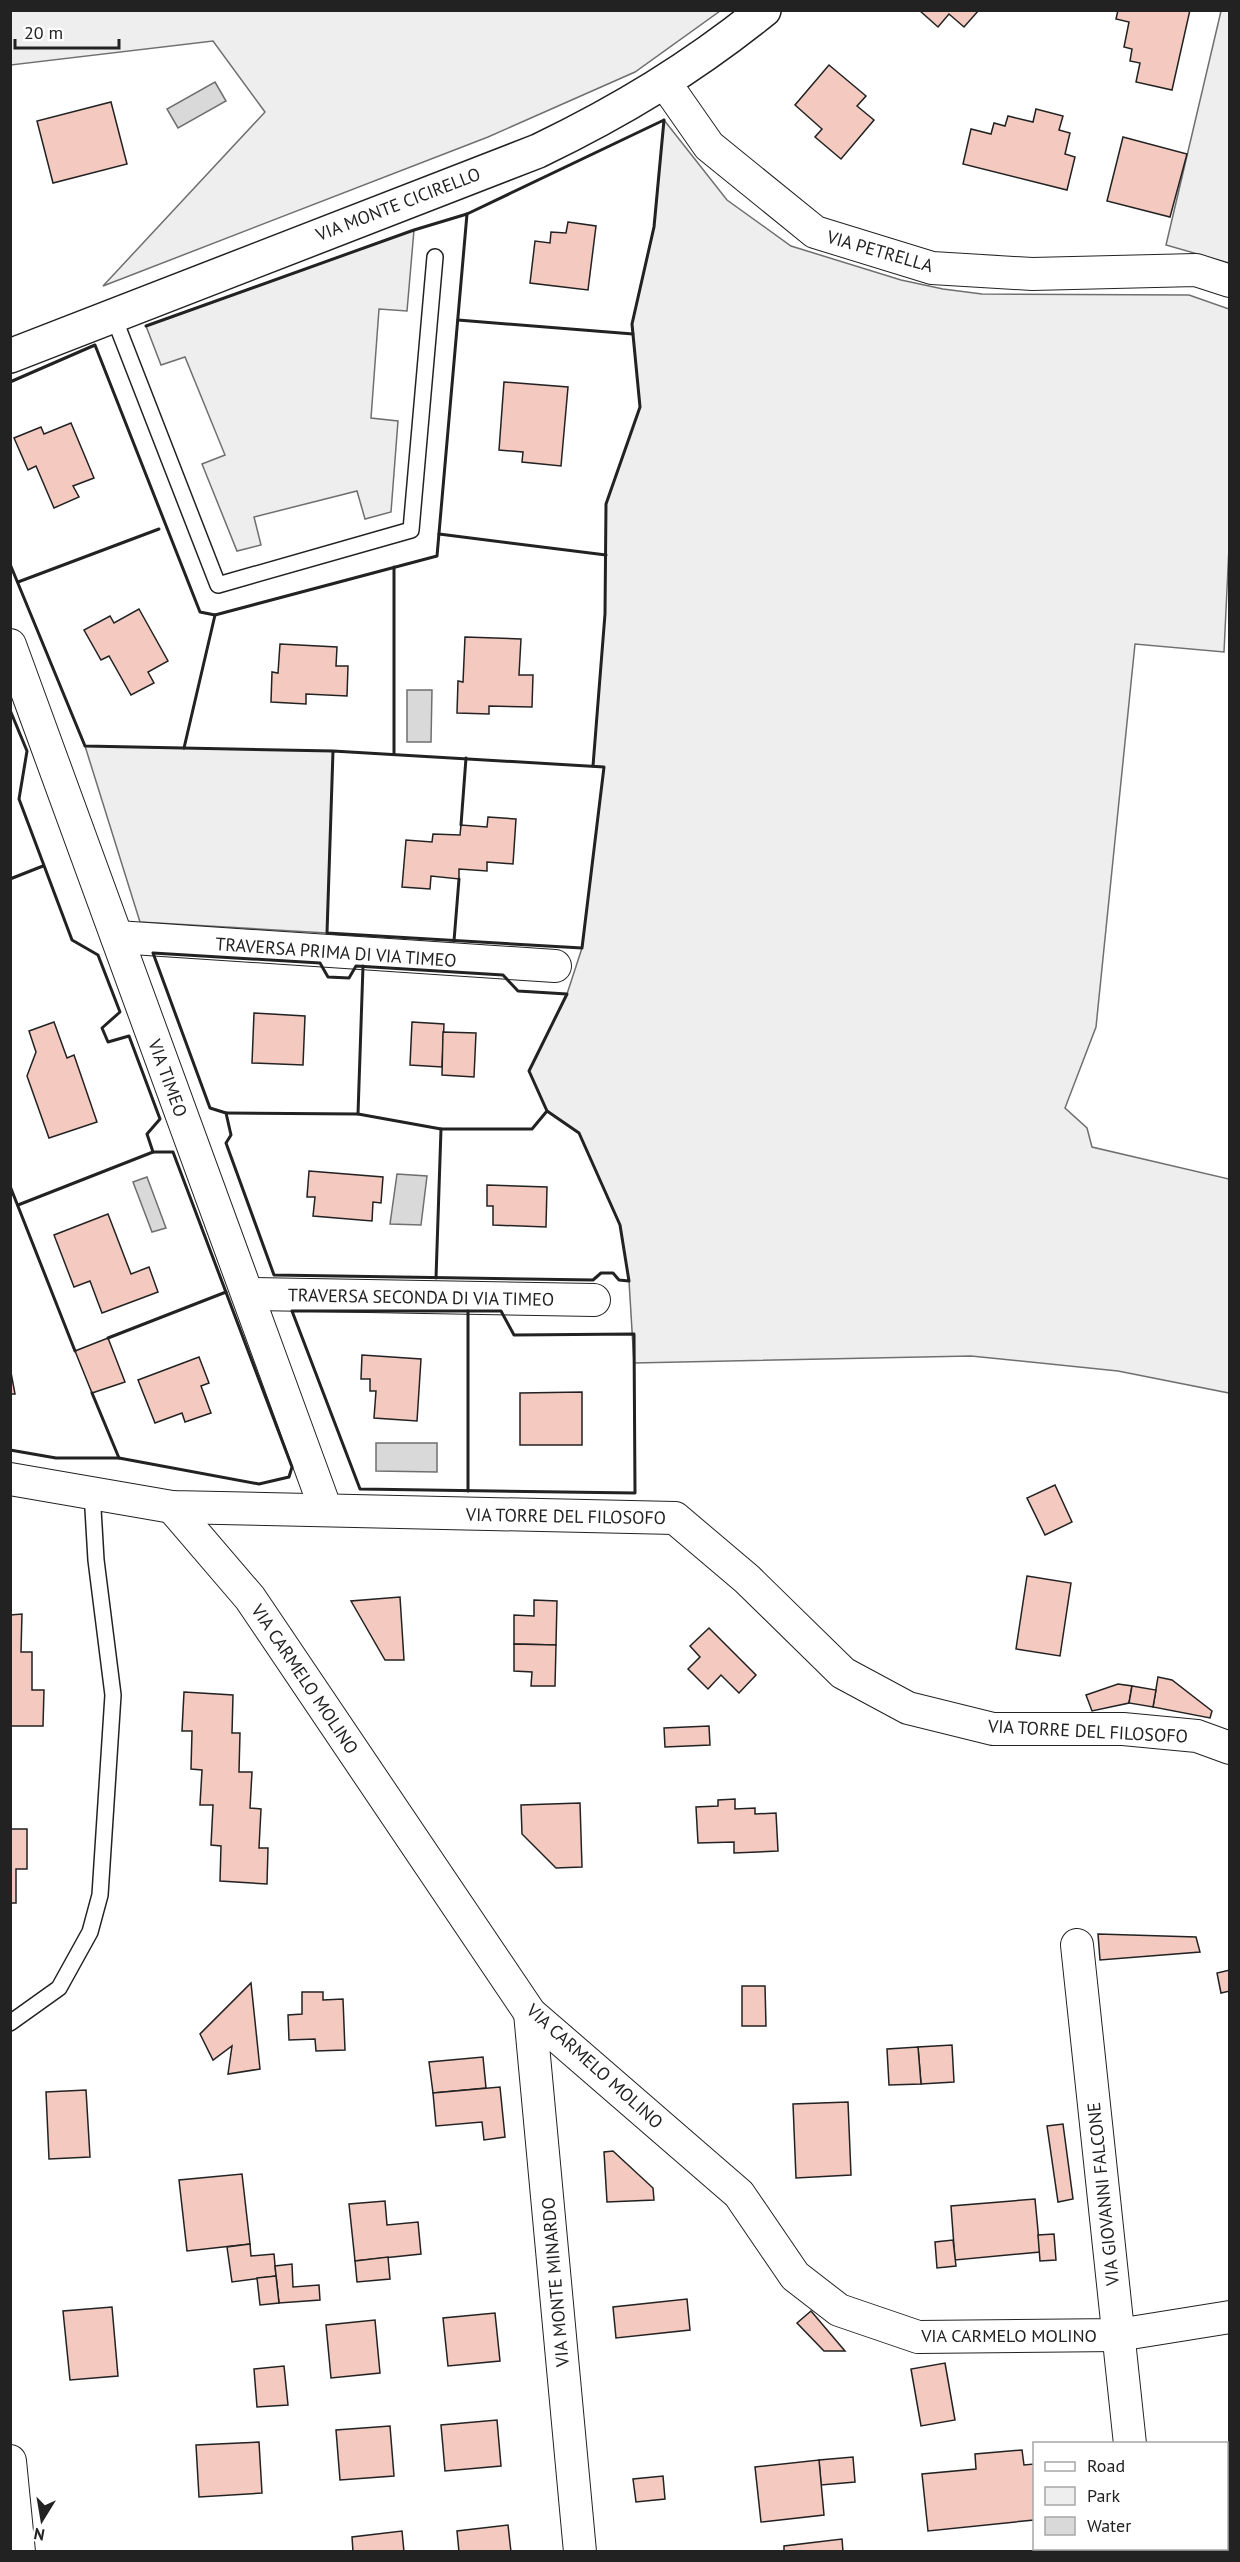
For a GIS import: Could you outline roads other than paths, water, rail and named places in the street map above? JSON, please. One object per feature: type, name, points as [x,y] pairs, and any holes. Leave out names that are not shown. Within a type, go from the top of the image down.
[{"type":"street","name":"VIA MONTE CICIRELLO","points":[[10,356],[538,151],[602,120],[665,83],[726,41],[764,10]]},
{"type":"street","name":"VIA PETRELLA","points":[[665,83],[710,146],[815,232],[932,268],[1032,274],[1196,270],[1230,281]]},
{"type":"street","name":"VIA TIMEO","points":[[10,645],[326,1510]]},
{"type":"street","name":"TRAVERSA PRIMA DI VIA TIMEO","points":[[117,937],[555,966]]},
{"type":"street","name":"TRAVERSA SECONDA DI VIA TIMEO","points":[[248,1294],[594,1300]]},
{"type":"street","name":"VIA TORRE DEL FILOSOFO","points":[[10,1479],[172,1507],[675,1518],[747,1579],[843,1673],[908,1708],[993,1729],[1123,1729],[1197,1736],[1230,1748]]},
{"type":"street","name":"VIA CARMELO MOLINO","points":[[172,1507],[250,1598],[530,2013],[739,2194],[795,2276],[839,2310],[918,2337],[1118,2335],[1230,2317]]},
{"type":"street","name":"VIA GIOVANNI FALCONE","points":[[1077,1945],[1130,2442]]},
{"type":"street","name":"VIA MONTE MINARDO","points":[[530,2013],[580,2552]]},
{"type":"street","points":[[10,2461],[19,2552]]},
{"type":"lane","points":[[113,315],[218,585],[411,530],[435,257]]},
{"type":"lane","points":[[10,2023],[59,1988],[90,1932],[100,1895],[113,1695],[96,1560],[92,1492]]},
{"type":"water","points":[[215,82],[226,101],[178,128],[167,109]]},
{"type":"water","points":[[407,690],[432,690],[431,742],[407,742]]},
{"type":"water","points":[[397,1174],[427,1176],[421,1225],[390,1224]]},
{"type":"water","points":[[147,1177],[166,1228],[152,1232],[133,1182]]},
{"type":"water","points":[[376,1443],[437,1443],[437,1472],[376,1471]]}]
